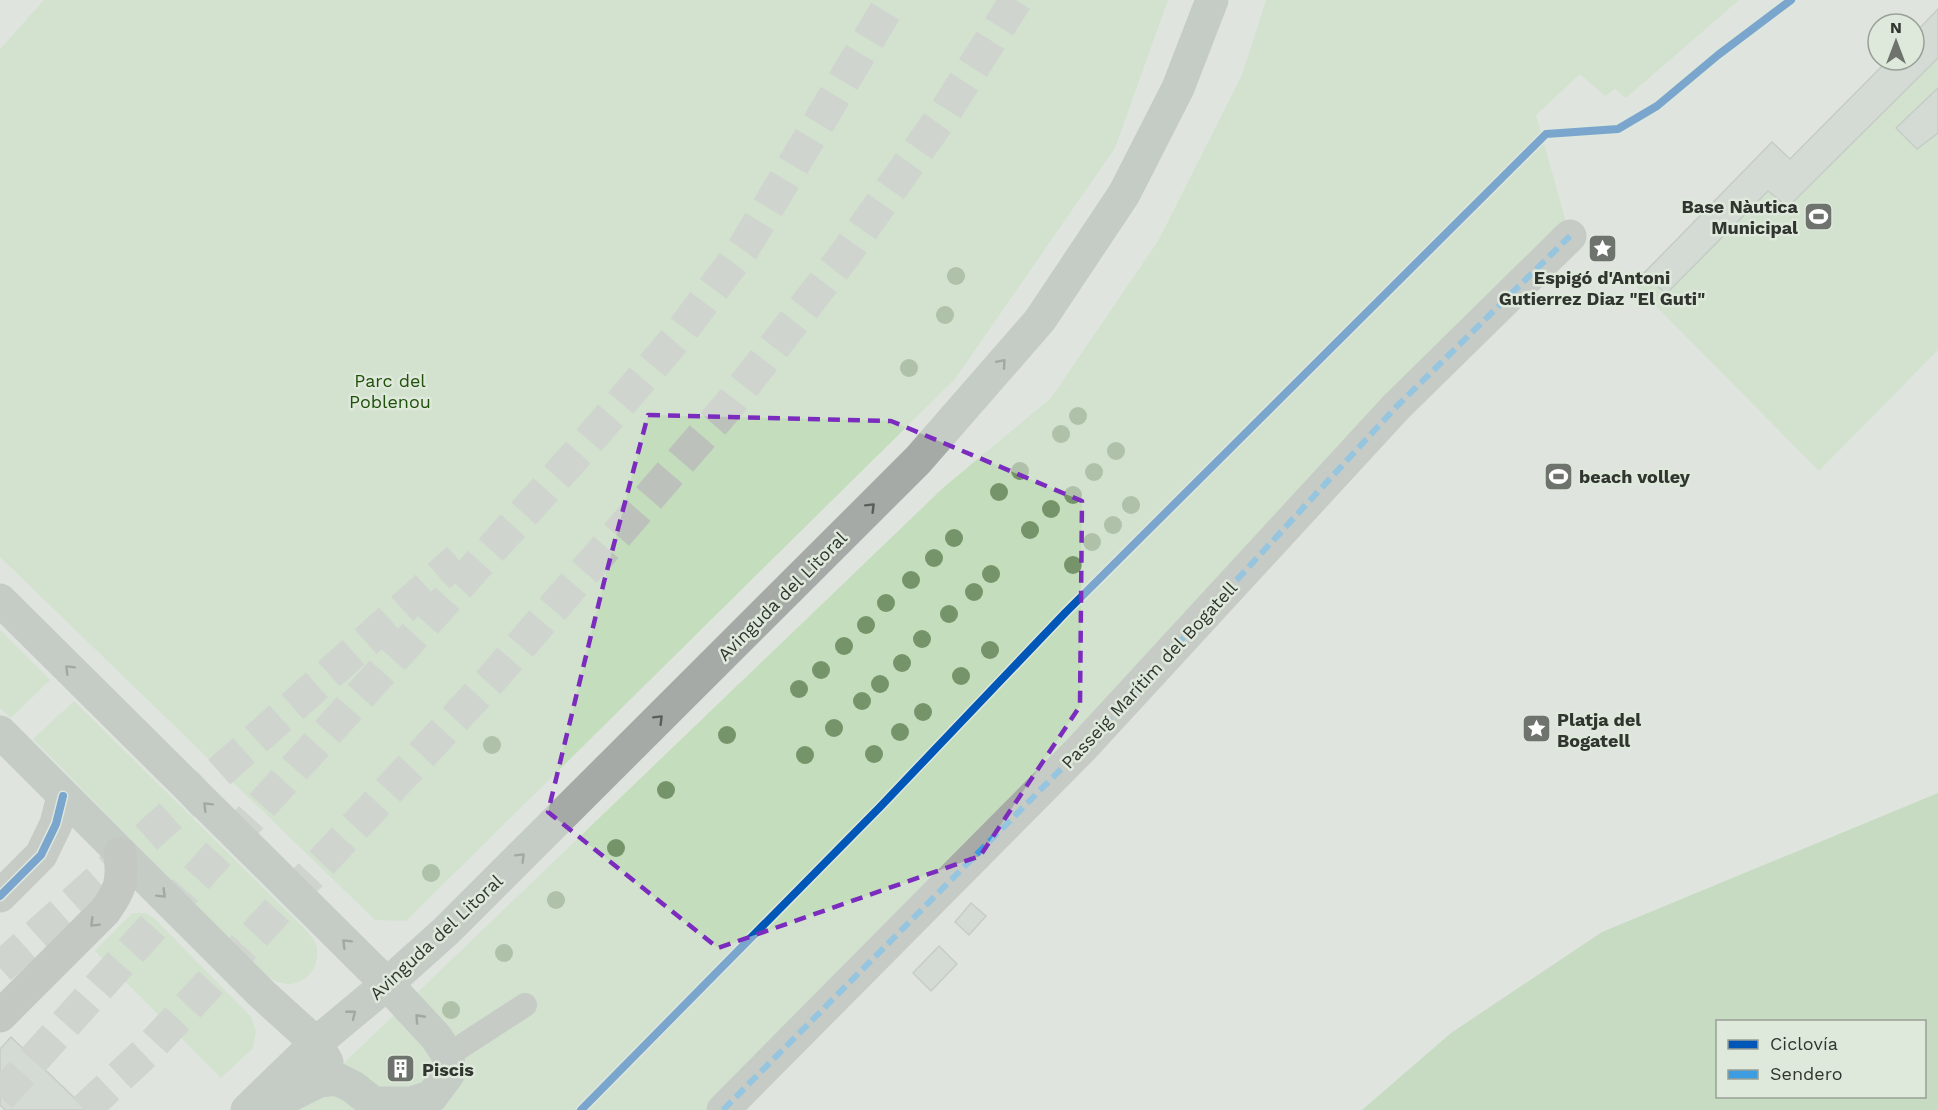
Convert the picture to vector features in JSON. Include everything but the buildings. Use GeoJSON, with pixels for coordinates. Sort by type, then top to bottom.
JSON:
{"type":"FeatureCollection","features":[{"type":"Feature","properties":{"kind":"highway"},"geometry":{"type":"LineString","coordinates":[[0,1016],[105,912],[118,894],[123,874],[120,853]]}},
{"type":"Feature","properties":{"kind":"main road","name":"Avinguda del Litoral"},"geometry":{"type":"LineString","coordinates":[[247,1110],[316,1043],[446,931],[918,460],[1040,320],[1124,194],[1178,88],[1212,0]]}},
{"type":"Feature","properties":{"kind":"main road"},"geometry":{"type":"LineString","coordinates":[[0,600],[387,984],[436,1036],[448,1055],[449,1072],[432,1096],[412,1103],[373,1103],[353,1087],[337,1079],[319,1081],[287,1097],[247,1110]]}},
{"type":"Feature","properties":{"kind":"main road"},"geometry":{"type":"LineString","coordinates":[[0,732],[262,994],[316,1043],[337,1079]]}},
{"type":"Feature","properties":{"kind":"street","name":"Passeig Marítim del Bogatell"},"geometry":{"type":"LineString","coordinates":[[723,1110],[1082,748],[1396,407],[1570,236]]}},
{"type":"Feature","properties":{"kind":"street"},"geometry":{"type":"LineString","coordinates":[[0,896],[41,855],[56,824],[63,796]]}},
{"type":"Feature","properties":{"kind":"lane"},"geometry":{"type":"LineString","coordinates":[[448,1055],[525,1005]]}},
{"type":"Feature","properties":{"kind":"highlighted area"},"geometry":{"type":"Polygon","coordinates":[[[648,415],[891,421],[1082,501],[1080,706],[980,856],[718,948],[548,812],[604,582],[648,415]]]}},
{"type":"Feature","properties":{"kind":"green space","name":"Parc del Poblenou"},"geometry":{"type":"Polygon","coordinates":[[[44,0],[1168,0],[1115,148],[955,379],[406,921],[375,920],[0,557],[0,49],[44,0]]]}},
{"type":"Feature","properties":{"kind":"green space"},"geometry":{"type":"Polygon","coordinates":[[[1266,0],[1739,0],[1626,98],[1615,89],[1605,96],[1580,74],[1536,115],[1570,236],[719,1110],[295,1110],[944,487],[1051,398],[1158,241],[1242,75],[1266,0]]]}},
{"type":"Feature","properties":{"kind":"green space","name":"Base Nàutica Municipal"},"geometry":{"type":"Polygon","coordinates":[[[1938,10],[1938,350],[1819,471],[1633,283],[1772,142],[1790,158],[1876,72],[1926,72],[1926,22],[1938,10]]]}},
{"type":"Feature","properties":{"kind":"green space"},"geometry":{"type":"Polygon","coordinates":[[[0,630],[50,680],[11,718],[0,708],[0,630]]]}},
{"type":"Feature","properties":{"kind":"green space"},"geometry":{"type":"Polygon","coordinates":[[[74,701],[305,929],[315,942],[317,952],[317,960],[310,974],[290,984],[265,976],[33,739],[74,701]]]}},
{"type":"Feature","properties":{"kind":"green space"},"geometry":{"type":"Polygon","coordinates":[[[132,913],[145,913],[154,918],[251,1017],[256,1031],[253,1048],[221,1078],[95,951],[132,913]]]}},
{"type":"Feature","properties":{"kind":"shaded area"},"geometry":{"type":"Polygon","coordinates":[[[1938,793],[1938,1110],[1362,1110],[1451,1033],[1602,932],[1938,793]]]}},
{"type":"Feature","properties":{"kind":"tunnel"},"geometry":{"type":"LineString","coordinates":[[0,1097],[585,445],[678,336],[743,249],[892,0]]}},
{"type":"Feature","properties":{"kind":"tunnel"},"geometry":{"type":"LineString","coordinates":[[84,1110],[146,1052],[490,681],[730,404],[844,256],[945,112],[1016,0]]}},
{"type":"Feature","properties":{"kind":"tunnel"},"geometry":{"type":"LineString","coordinates":[[0,968],[458,559]]}},
{"type":"Feature","properties":{"kind":"marked path"},"geometry":{"type":"LineString","coordinates":[[723,1110],[1082,748],[1396,407],[1570,236]]}},
{"type":"Feature","properties":{"kind":"cycle path"},"geometry":{"type":"LineString","coordinates":[[581,1110],[880,807],[1066,612],[1546,134],[1618,129],[1657,106],[1718,55],[1791,0]]}},
{"type":"Feature","properties":{"kind":"cycle path"},"geometry":{"type":"LineString","coordinates":[[0,896],[41,855],[56,824],[63,796]]}},
{"type":"Feature","properties":{"kind":"place","name":"Base Nàutica Municipal"},"geometry":{"type":"Point","coordinates":[1819,216]}},
{"type":"Feature","properties":{"kind":"place","name":"Espigó d'Antoni Gutierrez Diaz \"El Guti\""},"geometry":{"type":"Point","coordinates":[1602,248]}},
{"type":"Feature","properties":{"kind":"place","name":"beach volley"},"geometry":{"type":"Point","coordinates":[1558,476]}},
{"type":"Feature","properties":{"kind":"place","name":"Platja del Bogatell"},"geometry":{"type":"Point","coordinates":[1536,729]}},
{"type":"Feature","properties":{"kind":"place","name":"Piscis"},"geometry":{"type":"Point","coordinates":[401,1069]}}]}
